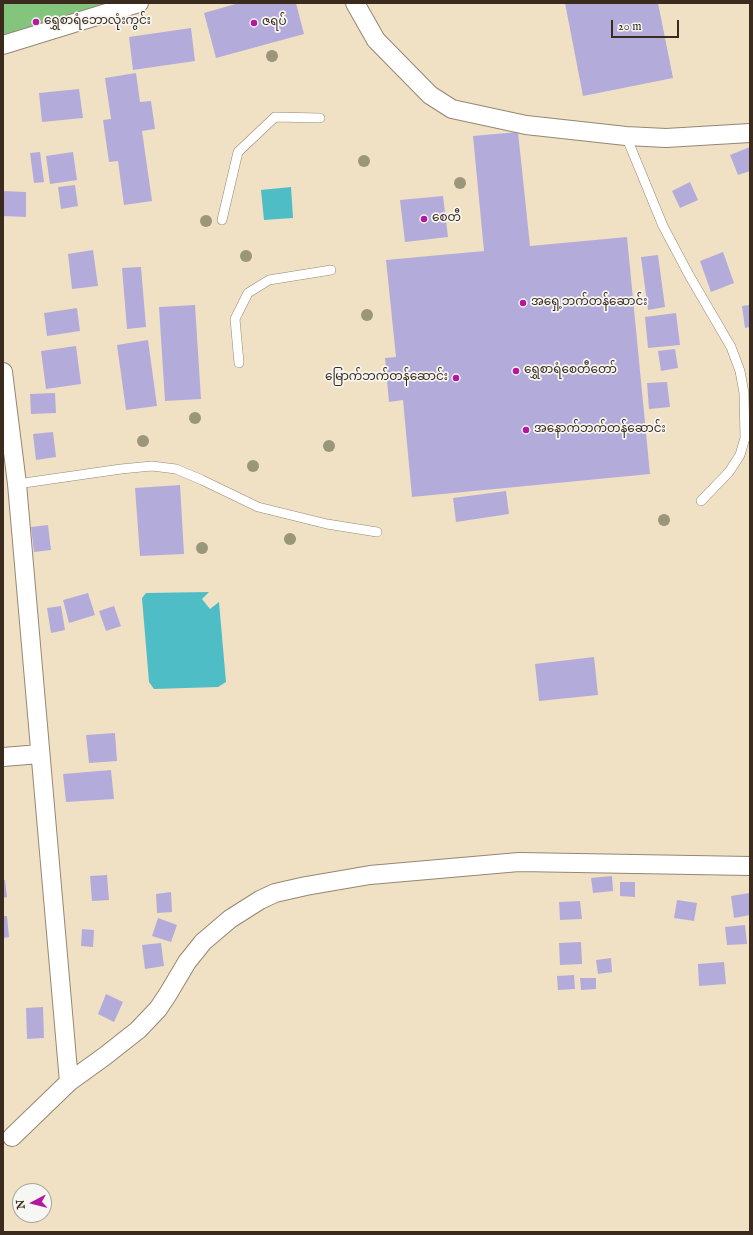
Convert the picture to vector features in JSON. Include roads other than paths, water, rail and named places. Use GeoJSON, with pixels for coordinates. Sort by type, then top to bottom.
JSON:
{"type":"FeatureCollection","features":[{"type":"Feature","properties":{"kind":"street"},"geometry":{"type":"LineString","coordinates":[[3,45],[139,3]]}},
{"type":"Feature","properties":{"kind":"street"},"geometry":{"type":"LineString","coordinates":[[355,3],[376,40],[430,95],[452,109],[526,125],[626,136],[666,138],[750,133]]}},
{"type":"Feature","properties":{"kind":"street"},"geometry":{"type":"LineString","coordinates":[[3,372],[10,484],[40,754],[69,1082]]}},
{"type":"Feature","properties":{"kind":"street"},"geometry":{"type":"LineString","coordinates":[[3,757],[40,754]]}},
{"type":"Feature","properties":{"kind":"street"},"geometry":{"type":"LineString","coordinates":[[12,1137],[69,1082],[138,1030],[158,1008],[187,962],[203,942],[230,919],[260,900],[275,893],[370,875],[519,862],[750,866]]}},
{"type":"Feature","properties":{"kind":"lane"},"geometry":{"type":"LineString","coordinates":[[222,220],[238,152],[275,117],[320,118]]}},
{"type":"Feature","properties":{"kind":"lane"},"geometry":{"type":"LineString","coordinates":[[626,136],[663,226],[689,275],[731,347],[740,371],[744,393],[745,438],[740,455],[729,472],[701,501]]}},
{"type":"Feature","properties":{"kind":"lane"},"geometry":{"type":"LineString","coordinates":[[239,363],[235,319],[248,293],[269,280],[330,270]]}},
{"type":"Feature","properties":{"kind":"lane"},"geometry":{"type":"LineString","coordinates":[[10,484],[152,466],[176,469],[258,507],[327,524],[377,532]]}},
{"type":"Feature","properties":{"kind":"water"},"geometry":{"type":"Polygon","coordinates":[[[291,187],[293,218],[264,220],[261,190],[291,187]]]}},
{"type":"Feature","properties":{"kind":"water"},"geometry":{"type":"Polygon","coordinates":[[[209,592],[202,599],[210,609],[219,602],[226,682],[218,687],[154,689],[149,682],[142,598],[146,593],[209,592]]]}},
{"type":"Feature","properties":{"kind":"place","name":"ရွှေစာရံဘောလုံးကွင်း"},"geometry":{"type":"Point","coordinates":[36,22]}},
{"type":"Feature","properties":{"kind":"place","name":"ဇရပ်"},"geometry":{"type":"Point","coordinates":[254,23]}},
{"type":"Feature","properties":{"kind":"place","name":"စေတီ"},"geometry":{"type":"Point","coordinates":[424,219]}},
{"type":"Feature","properties":{"kind":"place","name":"အရှေ့ဘက်တန်ဆောင်း"},"geometry":{"type":"Point","coordinates":[523,303]}},
{"type":"Feature","properties":{"kind":"place","name":"ရွှေစာရံစေတီတော်"},"geometry":{"type":"Point","coordinates":[516,371]}},
{"type":"Feature","properties":{"kind":"place","name":"မြောက်ဘက်တန်ဆောင်း"},"geometry":{"type":"Point","coordinates":[456,378]}},
{"type":"Feature","properties":{"kind":"place","name":"အနောက်ဘက်တန်ဆောင်း"},"geometry":{"type":"Point","coordinates":[526,430]}}]}
